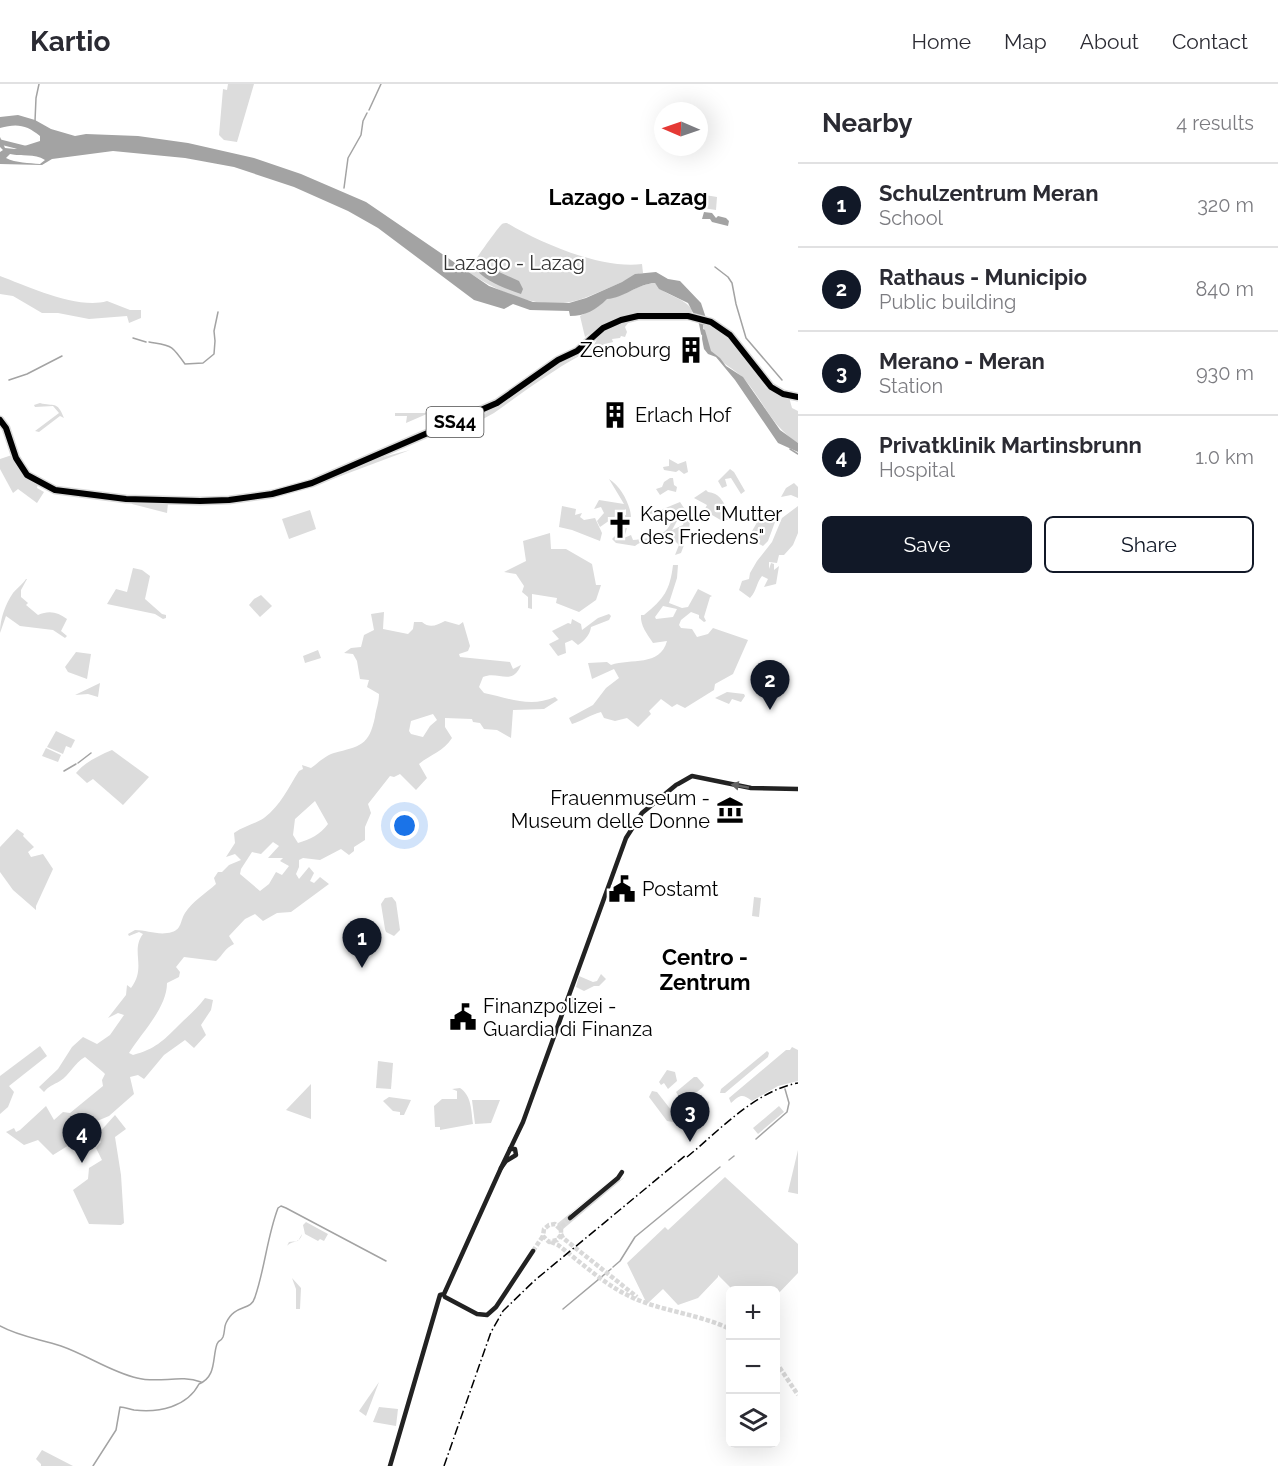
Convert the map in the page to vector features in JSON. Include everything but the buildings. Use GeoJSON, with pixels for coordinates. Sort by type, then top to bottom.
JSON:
{"type":"FeatureCollection","features":[{"type":"Feature","properties":{"kind":"main road","name":"SS44"},"geometry":{"type":"LineString","coordinates":[[0,420],[6,428],[16,458],[27,475],[61,492],[126,499],[229,500],[272,494],[312,483],[497,404],[558,360],[577,351],[596,332],[613,323],[638,316],[669,315],[703,319],[730,335],[771,387],[786,395],[798,397]]}},
{"type":"Feature","properties":{"kind":"main road"},"geometry":{"type":"LineString","coordinates":[[390,1466],[424,1348],[443,1296],[501,1168],[512,1150],[564,1007],[570,1000],[571,989],[630,829],[642,813],[664,794],[692,776],[750,788],[798,789]]}},
{"type":"Feature","properties":{"kind":"main road"},"geometry":{"type":"LineString","coordinates":[[570,1218],[623,1174]]}},
{"type":"Feature","properties":{"kind":"main road"},"geometry":{"type":"LineString","coordinates":[[443,1296],[480,1315],[487,1315],[492,1312],[533,1251]]}},
{"type":"Feature","properties":{"kind":"green space"},"geometry":{"type":"Polygon","coordinates":[[[228,84],[254,84],[237,142],[224,140],[219,135],[223,89],[227,90],[228,84]]]}},
{"type":"Feature","properties":{"kind":"green space"},"geometry":{"type":"Polygon","coordinates":[[[705,195],[717,197],[716,210],[703,208],[705,195]]]}},
{"type":"Feature","properties":{"kind":"green space","name":"Lazago - Lazag"},"geometry":{"type":"Polygon","coordinates":[[[507,223],[554,247],[590,259],[626,265],[642,264],[643,273],[572,302],[556,304],[525,300],[495,288],[468,272],[500,226],[507,223]]]}},
{"type":"Feature","properties":{"kind":"green space"},"geometry":{"type":"Polygon","coordinates":[[[0,276],[68,300],[95,303],[107,301],[130,310],[141,310],[141,318],[129,323],[127,316],[89,319],[58,313],[42,313],[13,296],[0,294],[0,276]]]}},
{"type":"Feature","properties":{"kind":"green space"},"geometry":{"type":"Polygon","coordinates":[[[655,283],[659,288],[685,302],[694,312],[635,314],[607,322],[585,337],[580,316],[606,299],[655,283]]]}},
{"type":"Feature","properties":{"kind":"green space"},"geometry":{"type":"Polygon","coordinates":[[[631,319],[625,327],[627,332],[625,337],[612,339],[613,342],[569,362],[494,413],[463,425],[504,402],[552,367],[577,356],[594,345],[600,333],[631,319]]]}},
{"type":"Feature","properties":{"kind":"green space"},"geometry":{"type":"Polygon","coordinates":[[[703,324],[708,324],[729,340],[766,388],[774,394],[789,397],[792,408],[798,411],[798,443],[781,430],[741,376],[713,354],[706,341],[703,324]]]}},
{"type":"Feature","properties":{"kind":"green space"},"geometry":{"type":"Polygon","coordinates":[[[40,403],[57,406],[64,418],[60,416],[39,432],[35,431],[59,413],[53,406],[35,407],[34,405],[40,403]]]}},
{"type":"Feature","properties":{"kind":"green space"},"geometry":{"type":"Polygon","coordinates":[[[436,410],[406,423],[407,416],[395,416],[395,413],[424,413],[436,410]]]}},
{"type":"Feature","properties":{"kind":"green space"},"geometry":{"type":"Polygon","coordinates":[[[410,450],[322,483],[309,487],[371,460],[410,450]]]}},
{"type":"Feature","properties":{"kind":"green space"},"geometry":{"type":"Polygon","coordinates":[[[12,455],[25,477],[38,484],[37,488],[44,492],[37,503],[18,489],[13,493],[0,469],[0,459],[12,455]]]}},
{"type":"Feature","properties":{"kind":"green space"},"geometry":{"type":"Polygon","coordinates":[[[669,459],[678,464],[686,461],[688,472],[684,474],[679,470],[676,472],[664,470],[663,467],[669,466],[669,459]]]}},
{"type":"Feature","properties":{"kind":"green space"},"geometry":{"type":"Polygon","coordinates":[[[730,469],[745,491],[741,494],[731,478],[725,479],[727,486],[722,488],[718,481],[730,469]]]}},
{"type":"Feature","properties":{"kind":"green space"},"geometry":{"type":"Polygon","coordinates":[[[673,478],[674,485],[677,487],[676,492],[668,490],[660,495],[656,489],[662,487],[664,482],[673,478]]]}},
{"type":"Feature","properties":{"kind":"green space"},"geometry":{"type":"Polygon","coordinates":[[[609,479],[621,492],[630,509],[631,520],[619,525],[622,529],[627,528],[624,538],[631,535],[633,540],[652,537],[667,529],[672,517],[669,511],[643,515],[644,511],[663,509],[680,502],[686,511],[682,512],[672,530],[683,525],[687,512],[694,513],[696,510],[701,516],[695,515],[690,519],[689,531],[685,530],[683,535],[685,536],[682,543],[684,545],[681,553],[675,555],[679,545],[674,540],[650,540],[635,546],[616,543],[612,539],[617,534],[615,529],[618,519],[622,520],[623,515],[626,515],[626,509],[600,527],[597,521],[604,513],[601,507],[594,509],[599,500],[624,504],[609,479]]]}},
{"type":"Feature","properties":{"kind":"green space"},"geometry":{"type":"Polygon","coordinates":[[[794,483],[798,487],[798,498],[791,495],[781,497],[786,488],[794,483]]]}},
{"type":"Feature","properties":{"kind":"green space"},"geometry":{"type":"Polygon","coordinates":[[[706,490],[720,497],[732,516],[730,520],[724,522],[712,515],[701,523],[701,516],[707,505],[694,498],[706,490]]]}},
{"type":"Feature","properties":{"kind":"green space"},"geometry":{"type":"Polygon","coordinates":[[[131,501],[168,503],[167,513],[132,504],[131,501]]]}},
{"type":"Feature","properties":{"kind":"green space"},"geometry":{"type":"Polygon","coordinates":[[[562,506],[576,509],[575,515],[582,513],[580,517],[584,520],[595,518],[602,533],[600,541],[559,527],[562,506]]]}},
{"type":"Feature","properties":{"kind":"green space"},"geometry":{"type":"Polygon","coordinates":[[[798,506],[798,533],[793,545],[784,555],[779,555],[777,563],[769,562],[769,569],[771,563],[774,564],[774,570],[779,566],[776,584],[764,587],[768,579],[762,576],[750,598],[739,590],[742,581],[749,579],[757,561],[772,542],[782,518],[798,506]]]}},
{"type":"Feature","properties":{"kind":"green space"},"geometry":{"type":"Polygon","coordinates":[[[310,510],[316,529],[289,539],[282,519],[310,510]]]}},
{"type":"Feature","properties":{"kind":"green space"},"geometry":{"type":"Polygon","coordinates":[[[760,517],[775,522],[768,541],[763,546],[746,537],[751,533],[760,517]]]}},
{"type":"Feature","properties":{"kind":"green space"},"geometry":{"type":"Polygon","coordinates":[[[550,533],[551,549],[566,549],[592,564],[596,585],[601,585],[596,600],[579,612],[556,603],[557,598],[532,594],[532,609],[528,608],[528,597],[522,592],[524,586],[516,574],[504,572],[526,561],[523,541],[550,533]]]}},
{"type":"Feature","properties":{"kind":"green space"},"geometry":{"type":"Polygon","coordinates":[[[673,565],[678,565],[677,578],[669,603],[682,608],[688,607],[698,589],[712,596],[704,617],[706,621],[704,622],[699,615],[691,612],[681,620],[679,625],[681,628],[692,629],[697,637],[708,634],[713,628],[748,640],[733,674],[715,684],[714,690],[685,708],[677,704],[672,707],[661,699],[638,727],[627,718],[615,721],[604,718],[601,712],[572,724],[569,718],[593,705],[606,688],[619,678],[614,669],[592,679],[588,663],[607,662],[611,665],[644,660],[658,655],[663,649],[667,641],[653,643],[643,626],[641,615],[644,615],[661,599],[668,588],[673,565]],[[663,606],[655,617],[656,619],[673,617],[677,609],[663,606]]]}},
{"type":"Feature","properties":{"kind":"green space"},"geometry":{"type":"Polygon","coordinates":[[[133,568],[142,570],[150,576],[145,599],[166,615],[166,618],[107,604],[116,589],[127,592],[133,568]]]}},
{"type":"Feature","properties":{"kind":"green space"},"geometry":{"type":"Polygon","coordinates":[[[26,579],[21,590],[21,597],[28,603],[26,605],[38,615],[53,612],[67,619],[61,631],[67,636],[65,638],[53,630],[20,626],[6,616],[0,633],[2,617],[8,602],[26,579]]]}},
{"type":"Feature","properties":{"kind":"green space"},"geometry":{"type":"Polygon","coordinates":[[[261,595],[272,606],[260,617],[249,605],[261,595]]]}},
{"type":"Feature","properties":{"kind":"green space"},"geometry":{"type":"Polygon","coordinates":[[[384,612],[383,629],[408,634],[413,629],[414,622],[422,622],[431,626],[445,621],[459,625],[463,622],[470,646],[468,651],[459,654],[460,657],[510,662],[513,669],[521,665],[517,672],[509,677],[489,675],[483,677],[479,687],[484,693],[528,702],[555,697],[558,700],[544,709],[513,710],[511,738],[497,730],[484,729],[480,723],[473,722],[472,719],[445,718],[445,727],[452,738],[441,750],[419,764],[427,778],[416,790],[400,774],[390,776],[368,804],[371,813],[365,827],[365,840],[354,847],[354,851],[349,855],[341,849],[320,860],[303,858],[299,860],[296,874],[299,879],[309,867],[314,873],[310,881],[314,883],[320,877],[329,884],[291,912],[277,913],[263,921],[255,914],[245,919],[229,936],[234,944],[216,961],[184,957],[176,967],[180,972],[179,977],[167,983],[163,1002],[129,1053],[133,1055],[141,1053],[158,1044],[205,998],[213,1000],[211,1010],[201,1025],[206,1035],[194,1048],[185,1040],[164,1055],[144,1079],[138,1075],[130,1077],[134,1094],[109,1116],[90,1124],[94,1132],[77,1145],[74,1142],[53,1155],[38,1140],[24,1145],[6,1132],[14,1128],[16,1132],[20,1130],[46,1106],[54,1120],[63,1112],[70,1113],[103,1086],[102,1080],[105,1074],[85,1057],[44,1092],[39,1087],[58,1069],[72,1047],[83,1037],[97,1044],[110,1035],[124,1015],[118,1013],[108,1018],[126,995],[127,985],[131,988],[138,973],[138,947],[143,934],[139,932],[129,936],[128,934],[135,930],[162,933],[178,929],[188,909],[216,884],[214,878],[218,872],[222,872],[229,865],[241,860],[235,854],[226,857],[235,843],[234,833],[261,820],[275,808],[299,771],[303,769],[302,765],[311,768],[328,755],[357,746],[370,734],[379,694],[367,687],[369,680],[360,679],[357,661],[353,654],[344,653],[351,648],[361,647],[364,635],[374,630],[371,614],[384,612]],[[433,714],[411,721],[409,731],[411,734],[423,737],[437,720],[433,714]],[[315,801],[295,819],[293,835],[298,843],[322,831],[328,824],[315,801]],[[273,842],[261,854],[252,852],[240,874],[260,891],[269,884],[276,872],[282,875],[289,866],[280,861],[283,858],[268,858],[279,846],[273,842]]]}},
{"type":"Feature","properties":{"kind":"green space"},"geometry":{"type":"Polygon","coordinates":[[[609,614],[611,616],[609,620],[591,627],[586,638],[578,645],[572,640],[565,643],[566,653],[558,656],[549,644],[559,639],[552,631],[568,623],[571,624],[572,619],[581,624],[582,630],[598,618],[609,614]]]}},
{"type":"Feature","properties":{"kind":"green space"},"geometry":{"type":"Polygon","coordinates":[[[318,650],[321,658],[305,663],[303,656],[318,650]]]}},
{"type":"Feature","properties":{"kind":"green space"},"geometry":{"type":"Polygon","coordinates":[[[76,652],[91,654],[87,679],[68,672],[65,667],[76,652]]]}},
{"type":"Feature","properties":{"kind":"green space"},"geometry":{"type":"Polygon","coordinates":[[[100,683],[98,697],[88,694],[75,695],[100,683]]]}},
{"type":"Feature","properties":{"kind":"green space"},"geometry":{"type":"Polygon","coordinates":[[[727,692],[745,696],[741,702],[732,699],[729,704],[715,698],[727,692]]]}},
{"type":"Feature","properties":{"kind":"green space"},"geometry":{"type":"Polygon","coordinates":[[[56,731],[75,740],[71,748],[66,746],[63,754],[47,747],[56,731]]]}},
{"type":"Feature","properties":{"kind":"green space"},"geometry":{"type":"Polygon","coordinates":[[[46,748],[61,755],[58,762],[42,756],[46,748]]]}},
{"type":"Feature","properties":{"kind":"green space"},"geometry":{"type":"Polygon","coordinates":[[[112,750],[149,777],[123,805],[93,779],[87,783],[76,773],[88,762],[112,750]]]}},
{"type":"Feature","properties":{"kind":"green space"},"geometry":{"type":"Polygon","coordinates":[[[17,829],[34,847],[28,852],[31,857],[43,854],[53,869],[36,910],[13,890],[0,872],[0,847],[17,829]]]}},
{"type":"Feature","properties":{"kind":"green space"},"geometry":{"type":"Polygon","coordinates":[[[392,897],[396,902],[400,930],[394,936],[386,932],[381,904],[385,898],[392,897]]]}},
{"type":"Feature","properties":{"kind":"green space"},"geometry":{"type":"Polygon","coordinates":[[[754,897],[761,898],[759,917],[752,916],[754,897]]]}},
{"type":"Feature","properties":{"kind":"green space"},"geometry":{"type":"Polygon","coordinates":[[[601,974],[606,979],[599,986],[584,991],[576,987],[579,976],[593,982],[597,981],[601,974]]]}},
{"type":"Feature","properties":{"kind":"green space"},"geometry":{"type":"Polygon","coordinates":[[[40,1046],[47,1056],[9,1086],[14,1092],[8,1107],[0,1114],[0,1076],[40,1046]]]}},
{"type":"Feature","properties":{"kind":"green space"},"geometry":{"type":"Polygon","coordinates":[[[792,1047],[798,1050],[798,1081],[778,1086],[752,1101],[741,1096],[731,1103],[729,1098],[792,1047]]]}},
{"type":"Feature","properties":{"kind":"green space"},"geometry":{"type":"Polygon","coordinates":[[[767,1051],[768,1057],[725,1093],[720,1093],[721,1089],[767,1051]]]}},
{"type":"Feature","properties":{"kind":"green space"},"geometry":{"type":"Polygon","coordinates":[[[378,1061],[393,1063],[391,1089],[376,1088],[378,1061]]]}},
{"type":"Feature","properties":{"kind":"green space"},"geometry":{"type":"Polygon","coordinates":[[[667,1070],[675,1072],[677,1081],[668,1089],[664,1083],[661,1085],[659,1082],[667,1070]]]}},
{"type":"Feature","properties":{"kind":"green space"},"geometry":{"type":"Polygon","coordinates":[[[697,1077],[704,1085],[685,1102],[682,1102],[676,1092],[697,1077]]]}},
{"type":"Feature","properties":{"kind":"green space"},"geometry":{"type":"Polygon","coordinates":[[[311,1084],[311,1119],[286,1110],[311,1084]]]}},
{"type":"Feature","properties":{"kind":"green space"},"geometry":{"type":"Polygon","coordinates":[[[460,1088],[469,1099],[473,1124],[440,1130],[440,1127],[435,1127],[434,1106],[442,1099],[457,1099],[457,1091],[452,1089],[460,1088]]]}},
{"type":"Feature","properties":{"kind":"green space"},"geometry":{"type":"Polygon","coordinates":[[[652,1091],[657,1092],[675,1115],[673,1122],[667,1121],[649,1097],[652,1091]]]}},
{"type":"Feature","properties":{"kind":"green space"},"geometry":{"type":"Polygon","coordinates":[[[389,1097],[411,1100],[404,1115],[393,1111],[383,1101],[389,1097]]]}},
{"type":"Feature","properties":{"kind":"green space"},"geometry":{"type":"Polygon","coordinates":[[[472,1100],[500,1100],[491,1123],[475,1124],[472,1100]]]}},
{"type":"Feature","properties":{"kind":"green space"},"geometry":{"type":"Polygon","coordinates":[[[707,1101],[709,1106],[698,1115],[696,1111],[693,1114],[697,1116],[684,1123],[684,1120],[707,1101]]]}},
{"type":"Feature","properties":{"kind":"green space"},"geometry":{"type":"Polygon","coordinates":[[[779,1106],[784,1112],[758,1134],[753,1128],[779,1106]]]}},
{"type":"Feature","properties":{"kind":"green space"},"geometry":{"type":"Polygon","coordinates":[[[115,1115],[126,1129],[115,1137],[121,1175],[124,1223],[121,1225],[89,1224],[73,1190],[88,1179],[89,1168],[102,1160],[96,1148],[101,1142],[97,1135],[115,1115]]]}},
{"type":"Feature","properties":{"kind":"green space"},"geometry":{"type":"Polygon","coordinates":[[[798,1150],[798,1194],[788,1192],[798,1150]]]}},
{"type":"Feature","properties":{"kind":"green space"},"geometry":{"type":"Polygon","coordinates":[[[619,1173],[570,1214],[571,1219],[625,1177],[562,1230],[557,1224],[619,1173]]]}},
{"type":"Feature","properties":{"kind":"green space"},"geometry":{"type":"Polygon","coordinates":[[[725,1177],[798,1244],[798,1273],[780,1292],[780,1286],[729,1286],[718,1275],[698,1298],[678,1305],[663,1289],[647,1304],[627,1263],[665,1227],[668,1230],[725,1177]]]}},
{"type":"Feature","properties":{"kind":"green space"},"geometry":{"type":"Polygon","coordinates":[[[306,1222],[328,1234],[324,1241],[320,1239],[318,1241],[305,1234],[303,1225],[306,1222]]]}},
{"type":"Feature","properties":{"kind":"green space"},"geometry":{"type":"Polygon","coordinates":[[[292,1278],[301,1288],[300,1309],[296,1309],[296,1289],[292,1278]]]}},
{"type":"Feature","properties":{"kind":"green space"},"geometry":{"type":"Polygon","coordinates":[[[379,1382],[366,1416],[359,1411],[379,1382]]]}},
{"type":"Feature","properties":{"kind":"green space"},"geometry":{"type":"Polygon","coordinates":[[[379,1407],[398,1409],[396,1426],[373,1422],[379,1407]]]}},
{"type":"Feature","properties":{"kind":"green space"},"geometry":{"type":"Polygon","coordinates":[[[42,1450],[73,1466],[41,1466],[36,1459],[42,1450]]]}},
{"type":"Feature","properties":{"kind":"shaded area"},"geometry":{"type":"Polygon","coordinates":[[[18,115],[75,136],[86,134],[138,136],[188,143],[254,158],[301,174],[366,202],[489,286],[533,302],[569,303],[586,298],[635,274],[656,272],[668,279],[680,281],[701,303],[708,324],[703,325],[703,329],[711,351],[726,366],[743,377],[780,430],[798,443],[798,452],[778,443],[735,380],[716,357],[708,354],[704,349],[699,324],[688,303],[659,289],[655,283],[607,299],[581,315],[570,316],[569,311],[530,310],[513,304],[504,309],[474,300],[378,228],[348,211],[294,187],[234,167],[185,158],[113,151],[52,159],[42,165],[0,164],[0,152],[3,150],[0,147],[0,137],[5,148],[15,149],[40,141],[40,136],[22,126],[0,128],[0,117],[18,115]],[[10,154],[6,158],[18,162],[40,164],[45,160],[37,157],[10,154]]]}},
{"type":"Feature","properties":{"kind":"shaded area"},"geometry":{"type":"Polygon","coordinates":[[[704,212],[712,213],[716,218],[718,216],[726,218],[729,221],[728,226],[712,222],[710,219],[702,219],[704,212]]]}},
{"type":"Feature","properties":{"kind":"shaded area"},"geometry":{"type":"Polygon","coordinates":[[[473,266],[488,267],[519,281],[523,289],[521,294],[489,280],[473,266]]]}},
{"type":"Feature","properties":{"kind":"waterway"},"geometry":{"type":"LineString","coordinates":[[35,121],[39,84]]}},
{"type":"Feature","properties":{"kind":"waterway"},"geometry":{"type":"LineString","coordinates":[[369,110],[381,84]]}},
{"type":"Feature","properties":{"kind":"waterway"},"geometry":{"type":"LineString","coordinates":[[344,188],[348,158],[361,135],[367,113]]}},
{"type":"Feature","properties":{"kind":"waterway"},"geometry":{"type":"LineString","coordinates":[[0,142],[28,149]]}},
{"type":"Feature","properties":{"kind":"waterway"},"geometry":{"type":"LineString","coordinates":[[715,267],[732,283],[746,338],[782,380]]}},
{"type":"Feature","properties":{"kind":"waterway"},"geometry":{"type":"LineString","coordinates":[[149,342],[170,347],[185,364],[203,363],[214,354],[214,331],[218,312]]}},
{"type":"Feature","properties":{"kind":"waterway"},"geometry":{"type":"LineString","coordinates":[[133,338],[146,342]]}},
{"type":"Feature","properties":{"kind":"waterway"},"geometry":{"type":"LineString","coordinates":[[9,380],[27,374],[62,356]]}},
{"type":"Feature","properties":{"kind":"waterway"},"geometry":{"type":"LineString","coordinates":[[790,449],[798,454]]}},
{"type":"Feature","properties":{"kind":"waterway"},"geometry":{"type":"LineString","coordinates":[[78,763],[91,753]]}},
{"type":"Feature","properties":{"kind":"waterway"},"geometry":{"type":"LineString","coordinates":[[64,771],[76,764]]}},
{"type":"Feature","properties":{"kind":"waterway"},"geometry":{"type":"LineString","coordinates":[[756,1139],[787,1112],[789,1103],[785,1089]]}},
{"type":"Feature","properties":{"kind":"waterway"},"geometry":{"type":"LineString","coordinates":[[729,1160],[734,1156]]}},
{"type":"Feature","properties":{"kind":"waterway"},"geometry":{"type":"LineString","coordinates":[[613,1267],[620,1261],[635,1237],[720,1167]]}},
{"type":"Feature","properties":{"kind":"waterway"},"geometry":{"type":"LineString","coordinates":[[93,1466],[116,1430],[120,1407],[143,1411],[171,1407],[187,1398],[209,1376],[217,1344],[223,1337],[226,1323],[234,1313],[253,1302],[278,1208],[281,1206],[286,1208],[386,1261]]}},
{"type":"Feature","properties":{"kind":"waterway"},"geometry":{"type":"LineString","coordinates":[[563,1309],[611,1269]]}},
{"type":"Feature","properties":{"kind":"waterway"},"geometry":{"type":"LineString","coordinates":[[0,1326],[61,1346],[118,1372],[137,1378],[145,1380],[185,1379],[201,1382]]}},
{"type":"Feature","properties":{"kind":"tunnel"},"geometry":{"type":"LineString","coordinates":[[560,1229],[555,1224],[549,1225],[544,1229],[543,1236],[549,1242],[557,1240],[561,1235],[561,1227],[570,1218]]}},
{"type":"Feature","properties":{"kind":"tunnel"},"geometry":{"type":"LineString","coordinates":[[561,1234],[563,1238],[637,1297]]}},
{"type":"Feature","properties":{"kind":"tunnel"},"geometry":{"type":"LineString","coordinates":[[533,1251],[543,1236]]}},
{"type":"Feature","properties":{"kind":"tunnel"},"geometry":{"type":"LineString","coordinates":[[551,1242],[627,1295],[726,1327]]}},
{"type":"Feature","properties":{"kind":"tunnel"},"geometry":{"type":"LineString","coordinates":[[780,1368],[798,1395]]}},
{"type":"Feature","properties":{"kind":"railway"},"geometry":{"type":"LineString","coordinates":[[687,1157],[753,1103],[782,1087],[798,1083]]}},
{"type":"Feature","properties":{"kind":"railway"},"geometry":{"type":"LineString","coordinates":[[444,1466],[491,1332],[503,1311],[534,1281],[686,1155]]}},
{"type":"Feature","properties":{"kind":"place","name":"Zenoburg"},"geometry":{"type":"Point","coordinates":[691,350]}},
{"type":"Feature","properties":{"kind":"place","name":"Erlach Hof"},"geometry":{"type":"Point","coordinates":[615,415]}},
{"type":"Feature","properties":{"kind":"place","name":"Kapelle \"Mutter des Friedens\""},"geometry":{"type":"Point","coordinates":[620,525]}},
{"type":"Feature","properties":{"kind":"place","name":"Rathaus - Municipio"},"geometry":{"type":"Point","coordinates":[770,710]}},
{"type":"Feature","properties":{"kind":"place","name":"Frauenmuseum - Museum delle Donne"},"geometry":{"type":"Point","coordinates":[730,810]}},
{"type":"Feature","properties":{"kind":"place","name":"Postamt"},"geometry":{"type":"Point","coordinates":[622,889]}},
{"type":"Feature","properties":{"kind":"place","name":"Schulzentrum Meran"},"geometry":{"type":"Point","coordinates":[362,968]}},
{"type":"Feature","properties":{"kind":"place","name":"Finanzpolizei - Guardia di Finanza"},"geometry":{"type":"Point","coordinates":[463,1017]}},
{"type":"Feature","properties":{"kind":"place","name":"Merano - Meran"},"geometry":{"type":"Point","coordinates":[690,1142]}},
{"type":"Feature","properties":{"kind":"place","name":"Privatklinik Martinsbrunn"},"geometry":{"type":"Point","coordinates":[82,1163]}},
{"type":"Feature","properties":{"kind":"district","name":"Lazago - Lazag"},"geometry":{"type":"Point","coordinates":[628,197]}},
{"type":"Feature","properties":{"kind":"district","name":"Centro - Zentrum"},"geometry":{"type":"Point","coordinates":[705,970]}}]}
